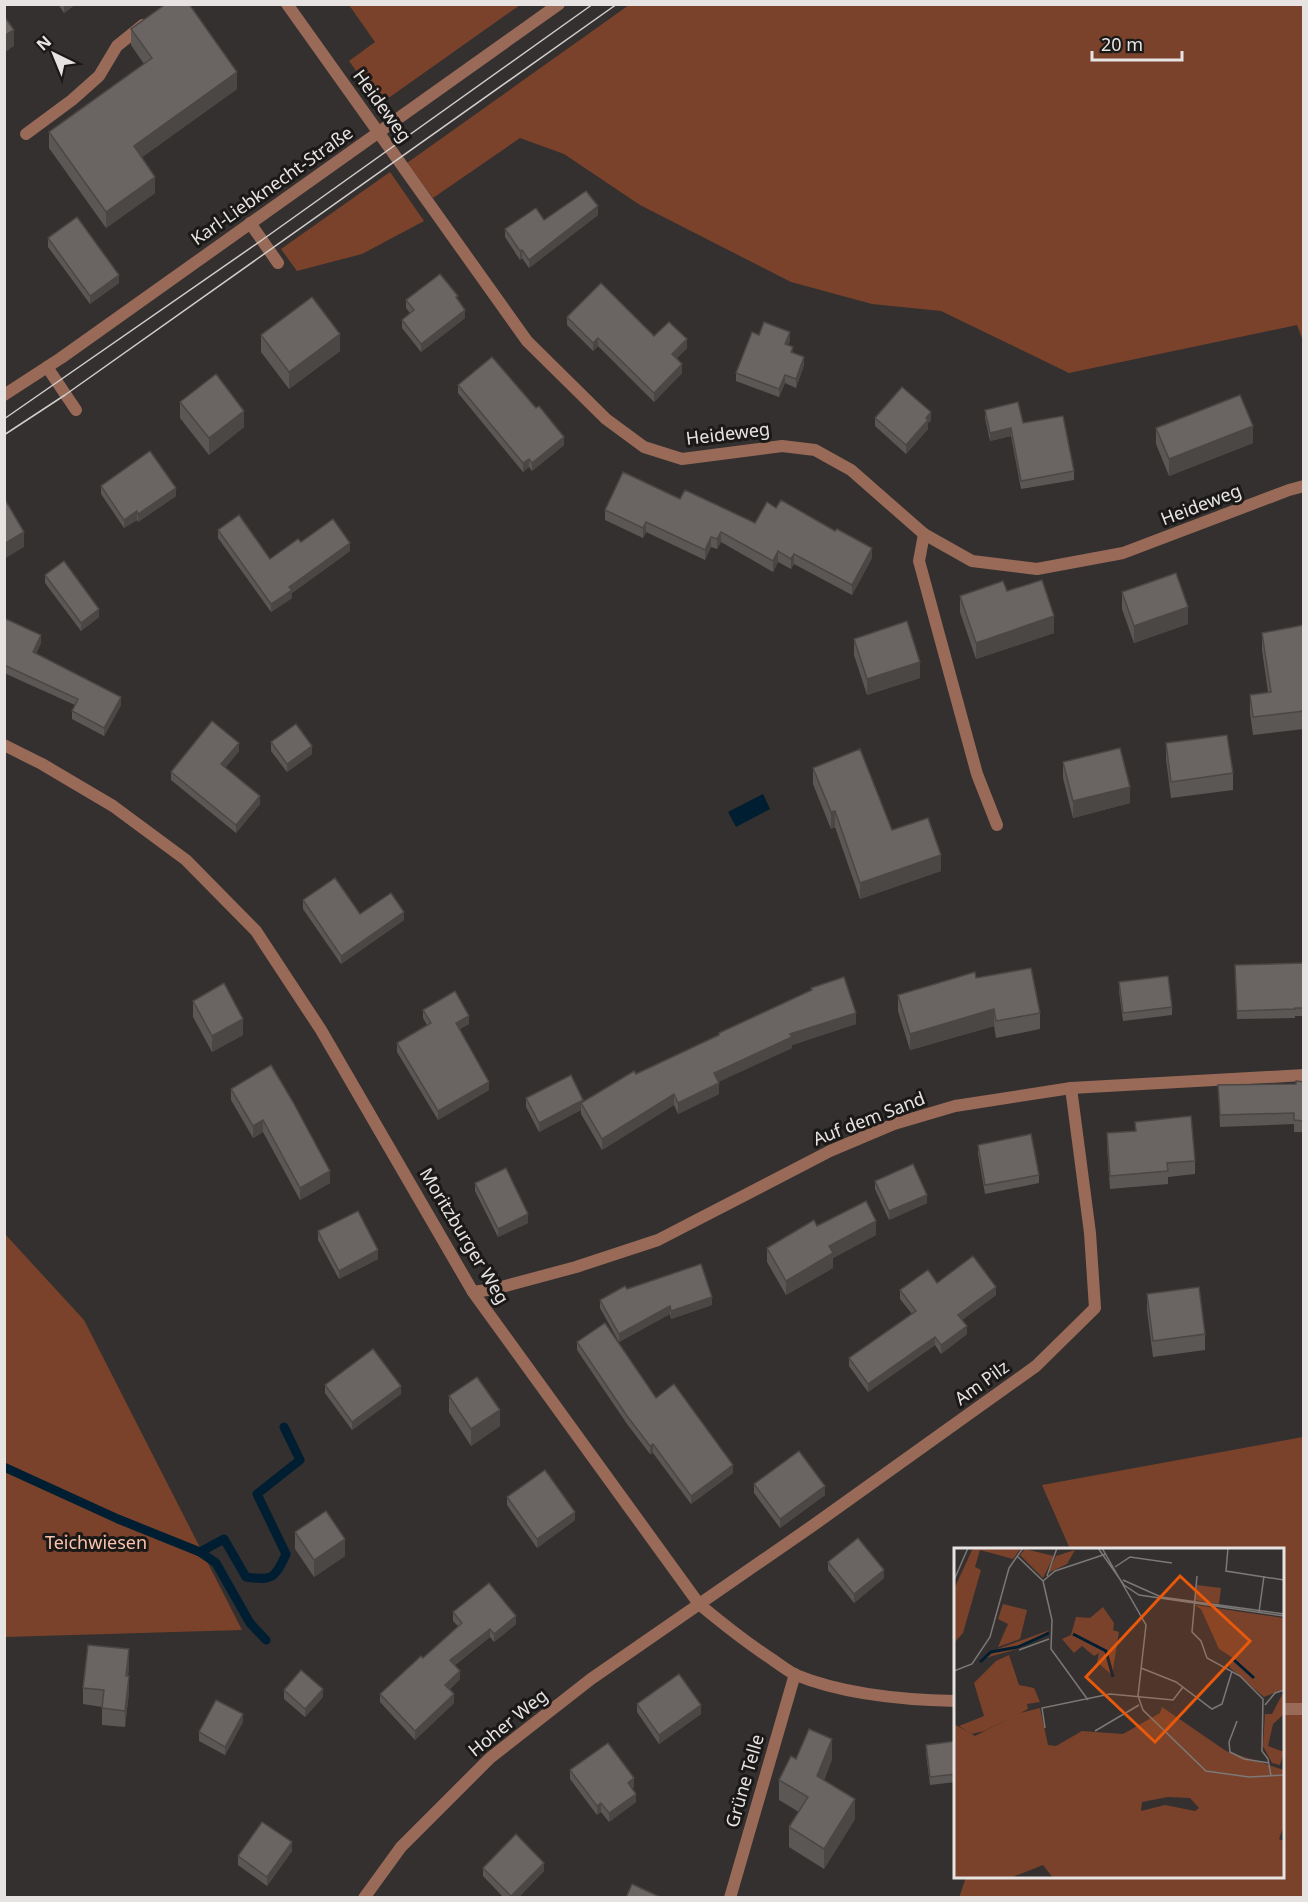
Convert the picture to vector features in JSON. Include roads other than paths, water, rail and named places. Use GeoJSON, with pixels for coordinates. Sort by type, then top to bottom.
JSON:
{"type":"FeatureCollection","features":[{"type":"Feature","properties":{"kind":"street","name":"Heideweg"},"geometry":{"type":"LineString","coordinates":[[287,4],[527,341],[606,419],[644,447],[682,459],[782,446],[815,450],[850,470],[924,534],[972,561],[1037,569],[1123,554],[1304,486]]}},
{"type":"Feature","properties":{"kind":"street","name":"Karl-Liebknecht-Straße"},"geometry":{"type":"LineString","coordinates":[[4,395],[47,368],[559,4]]}},
{"type":"Feature","properties":{"kind":"street"},"geometry":{"type":"LineString","coordinates":[[26,134],[72,100],[99,76],[117,46],[149,20]]}},
{"type":"Feature","properties":{"kind":"street"},"geometry":{"type":"LineString","coordinates":[[250,224],[278,263]]}},
{"type":"Feature","properties":{"kind":"street"},"geometry":{"type":"LineString","coordinates":[[47,368],[76,410]]}},
{"type":"Feature","properties":{"kind":"street"},"geometry":{"type":"LineString","coordinates":[[924,534],[919,561],[977,774],[997,825]]}},
{"type":"Feature","properties":{"kind":"street","name":"Moritzburger Weg"},"geometry":{"type":"LineString","coordinates":[[4,745],[42,764],[122,812],[186,860],[256,931],[321,1030],[473,1292],[699,1604],[746,1643],[795,1674],[837,1687],[882,1696],[921,1701],[954,1701]]}},
{"type":"Feature","properties":{"kind":"street","name":"Auf dem Sand"},"geometry":{"type":"LineString","coordinates":[[473,1292],[576,1267],[658,1240],[830,1151],[894,1124],[955,1106],[1071,1088],[1304,1075]]}},
{"type":"Feature","properties":{"kind":"street","name":"Am Pilz"},"geometry":{"type":"LineString","coordinates":[[699,1604],[1036,1366],[1095,1308],[1090,1233],[1071,1088]]}},
{"type":"Feature","properties":{"kind":"street","name":"Hoher Weg"},"geometry":{"type":"LineString","coordinates":[[364,1898],[401,1847],[490,1758],[591,1679],[699,1604]]}},
{"type":"Feature","properties":{"kind":"street","name":"Grüne Telle"},"geometry":{"type":"LineString","coordinates":[[730,1898],[795,1674]]}},
{"type":"Feature","properties":{"kind":"street"},"geometry":{"type":"LineString","coordinates":[[1284,1709],[1304,1709]]}},
{"type":"Feature","properties":{"kind":"water"},"geometry":{"type":"Polygon","coordinates":[[[763,794],[770,809],[736,827],[728,812],[763,794]]]}},
{"type":"Feature","properties":{"kind":"waterway"},"geometry":{"type":"LineString","coordinates":[[200,1552],[224,1539],[246,1577],[268,1578],[276,1573],[286,1554],[257,1494],[300,1460],[284,1427]]}},
{"type":"Feature","properties":{"kind":"waterway"},"geometry":{"type":"LineString","coordinates":[[4,1467],[118,1519],[200,1552],[216,1563],[250,1623],[266,1640]]}},
{"type":"Feature","properties":{"kind":"tram line"},"geometry":{"type":"LineString","coordinates":[[4,419],[262,240],[593,4]]}},
{"type":"Feature","properties":{"kind":"tram line"},"geometry":{"type":"LineString","coordinates":[[4,435],[65,395],[617,4]]}},
{"type":"Feature","properties":{"kind":"park label","name":"Teichwiesen"},"geometry":{"type":"Point","coordinates":[96,1543]}}]}
